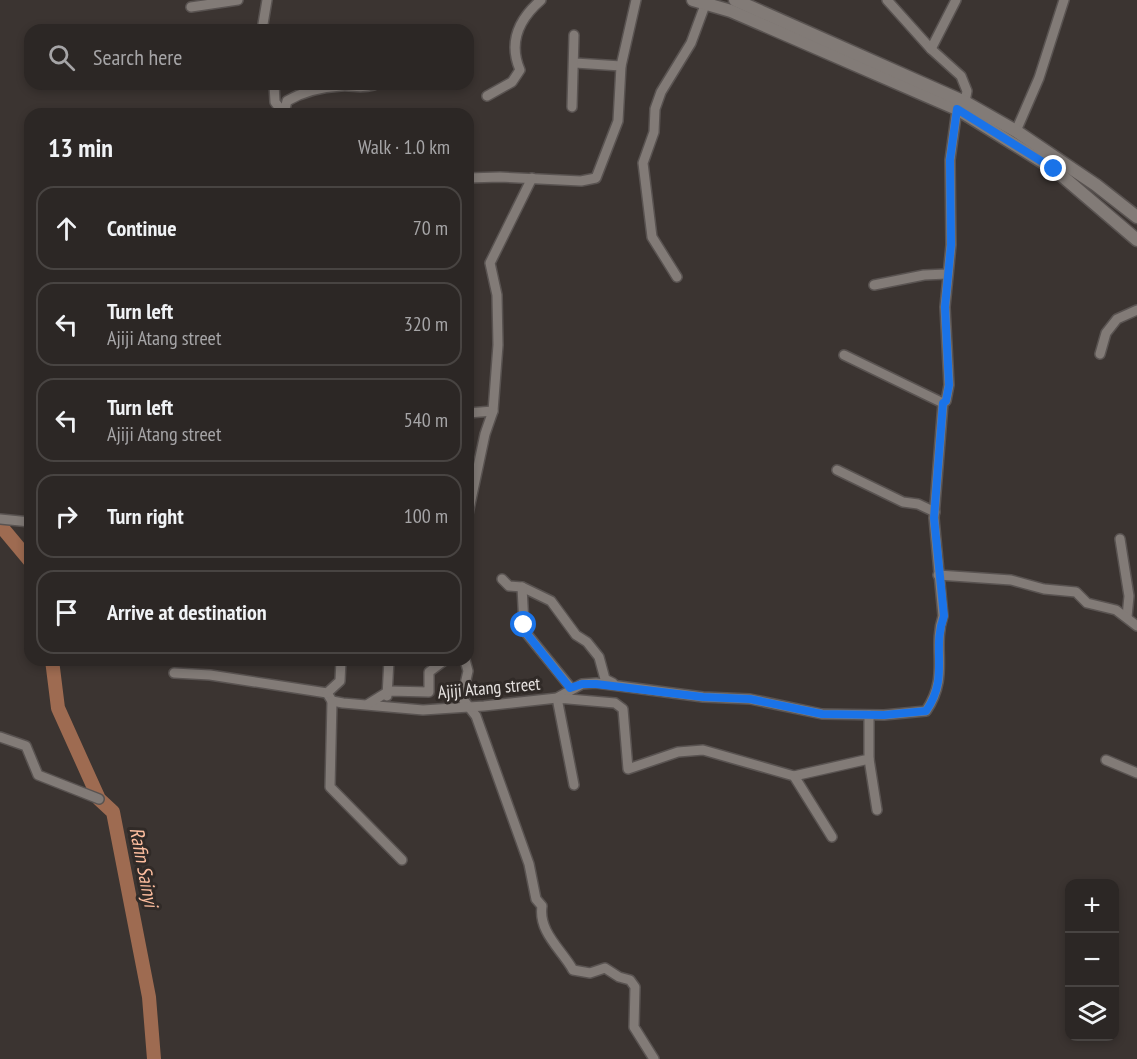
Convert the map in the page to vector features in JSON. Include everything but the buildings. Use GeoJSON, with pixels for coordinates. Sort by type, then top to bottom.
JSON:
{"type":"FeatureCollection","features":[{"type":"Feature","properties":{"kind":"main road"},"geometry":{"type":"LineString","coordinates":[[693,0],[731,11],[961,105],[1054,169],[1137,240]]}},
{"type":"Feature","properties":{"kind":"main road"},"geometry":{"type":"LineString","coordinates":[[735,0],[749,3],[1016,131],[1096,184],[1137,217]]}},
{"type":"Feature","properties":{"kind":"street"},"geometry":{"type":"LineString","coordinates":[[191,8],[238,0]]}},
{"type":"Feature","properties":{"kind":"street"},"geometry":{"type":"LineString","coordinates":[[263,24],[267,0]]}},
{"type":"Feature","properties":{"kind":"street"},"geometry":{"type":"LineString","coordinates":[[487,96],[517,77],[520,70],[513,50],[521,21],[542,0]]}},
{"type":"Feature","properties":{"kind":"street"},"geometry":{"type":"LineString","coordinates":[[474,178],[581,181],[596,178],[618,120],[621,66],[636,0]]}},
{"type":"Feature","properties":{"kind":"street"},"geometry":{"type":"LineString","coordinates":[[522,587],[524,625],[527,634],[570,688],[582,684],[750,699],[822,714],[869,715],[926,711],[933,701],[941,676],[939,628],[944,616],[938,575],[935,512],[943,403],[946,401],[949,385],[946,352],[947,274],[951,245],[950,160],[961,105],[967,92],[961,76],[931,49],[887,0]]}},
{"type":"Feature","properties":{"kind":"street"},"geometry":{"type":"LineString","coordinates":[[931,49],[956,0]]}},
{"type":"Feature","properties":{"kind":"street"},"geometry":{"type":"LineString","coordinates":[[1016,131],[1039,78],[1064,0]]}},
{"type":"Feature","properties":{"kind":"street"},"geometry":{"type":"LineString","coordinates":[[677,277],[652,237],[643,163],[654,132],[655,109],[661,92],[691,43],[705,5]]}},
{"type":"Feature","properties":{"kind":"street"},"geometry":{"type":"LineString","coordinates":[[572,107],[574,35]]}},
{"type":"Feature","properties":{"kind":"street"},"geometry":{"type":"LineString","coordinates":[[575,63],[621,66]]}},
{"type":"Feature","properties":{"kind":"street"},"geometry":{"type":"LineString","coordinates":[[275,90],[276,102],[280,108]]}},
{"type":"Feature","properties":{"kind":"street"},"geometry":{"type":"LineString","coordinates":[[285,108],[287,101],[298,94],[318,90]]}},
{"type":"Feature","properties":{"kind":"street"},"geometry":{"type":"LineString","coordinates":[[474,476],[493,411],[498,345],[497,296],[490,263],[532,178]]}},
{"type":"Feature","properties":{"kind":"street"},"geometry":{"type":"LineString","coordinates":[[874,285],[924,275],[947,274]]}},
{"type":"Feature","properties":{"kind":"street"},"geometry":{"type":"LineString","coordinates":[[1100,354],[1106,333],[1117,319],[1137,310]]}},
{"type":"Feature","properties":{"kind":"street"},"geometry":{"type":"LineString","coordinates":[[844,355],[943,403]]}},
{"type":"Feature","properties":{"kind":"street"},"geometry":{"type":"LineString","coordinates":[[474,413],[493,411]]}},
{"type":"Feature","properties":{"kind":"street"},"geometry":{"type":"LineString","coordinates":[[837,470],[903,502],[918,504],[935,512]]}},
{"type":"Feature","properties":{"kind":"street"},"geometry":{"type":"LineString","coordinates":[[0,519],[24,521]]}},
{"type":"Feature","properties":{"kind":"street"},"geometry":{"type":"LineString","coordinates":[[1120,539],[1129,596],[1127,616]]}},
{"type":"Feature","properties":{"kind":"street"},"geometry":{"type":"LineString","coordinates":[[938,575],[1011,580],[1044,589],[1076,592],[1087,603],[1116,610],[1127,616],[1137,626]]}},
{"type":"Feature","properties":{"kind":"street"},"geometry":{"type":"LineString","coordinates":[[502,579],[509,586],[522,587],[551,601],[576,635],[587,642],[599,657],[605,679],[623,687]]}},
{"type":"Feature","properties":{"kind":"street"},"geometry":{"type":"LineString","coordinates":[[341,666],[340,681],[330,697],[330,787],[402,860]]}},
{"type":"Feature","properties":{"kind":"street"},"geometry":{"type":"LineString","coordinates":[[385,706],[389,691],[389,666]]}},
{"type":"Feature","properties":{"kind":"street"},"geometry":{"type":"LineString","coordinates":[[368,704],[389,691],[429,692],[429,672],[437,666]]}},
{"type":"Feature","properties":{"kind":"street"},"geometry":{"type":"LineString","coordinates":[[467,666],[468,671],[462,698],[476,716],[529,864],[536,899],[542,906],[540,915],[554,946],[566,956],[573,970],[590,973],[605,968],[619,977],[630,980],[635,987],[634,1027],[654,1059]]}},
{"type":"Feature","properties":{"kind":"street","name":"Ajiji Atang street"},"geometry":{"type":"LineString","coordinates":[[174,673],[210,675],[368,704],[423,710],[557,698],[570,688]]}},
{"type":"Feature","properties":{"kind":"street"},"geometry":{"type":"LineString","coordinates":[[574,785],[557,698],[615,703],[623,709],[628,770],[678,752],[703,750],[794,776],[869,759]]}},
{"type":"Feature","properties":{"kind":"street"},"geometry":{"type":"LineString","coordinates":[[869,715],[869,759],[877,810]]}},
{"type":"Feature","properties":{"kind":"street"},"geometry":{"type":"LineString","coordinates":[[0,737],[26,746],[38,775],[99,799]]}},
{"type":"Feature","properties":{"kind":"street"},"geometry":{"type":"LineString","coordinates":[[1107,760],[1137,773]]}},
{"type":"Feature","properties":{"kind":"street"},"geometry":{"type":"LineString","coordinates":[[794,776],[832,837]]}},
{"type":"Feature","properties":{"kind":"waterway","name":"Rafin Sainyi"},"geometry":{"type":"LineString","coordinates":[[0,525],[24,554]]}},
{"type":"Feature","properties":{"kind":"waterway","name":"Rafin Sainyi"},"geometry":{"type":"LineString","coordinates":[[53,666],[58,708],[99,799],[113,812],[149,997],[154,1059]]}},
{"type":"Feature","properties":{"kind":"route"},"geometry":{"type":"LineString","coordinates":[[524,625],[527,634],[570,688],[582,684],[596,684],[703,697],[750,699],[822,714],[884,715],[926,711],[933,701],[941,676],[939,628],[944,616],[938,575],[934,518],[943,403],[946,401],[949,385],[946,364],[945,307],[951,245],[950,160],[957,109],[1054,169]]}}]}
